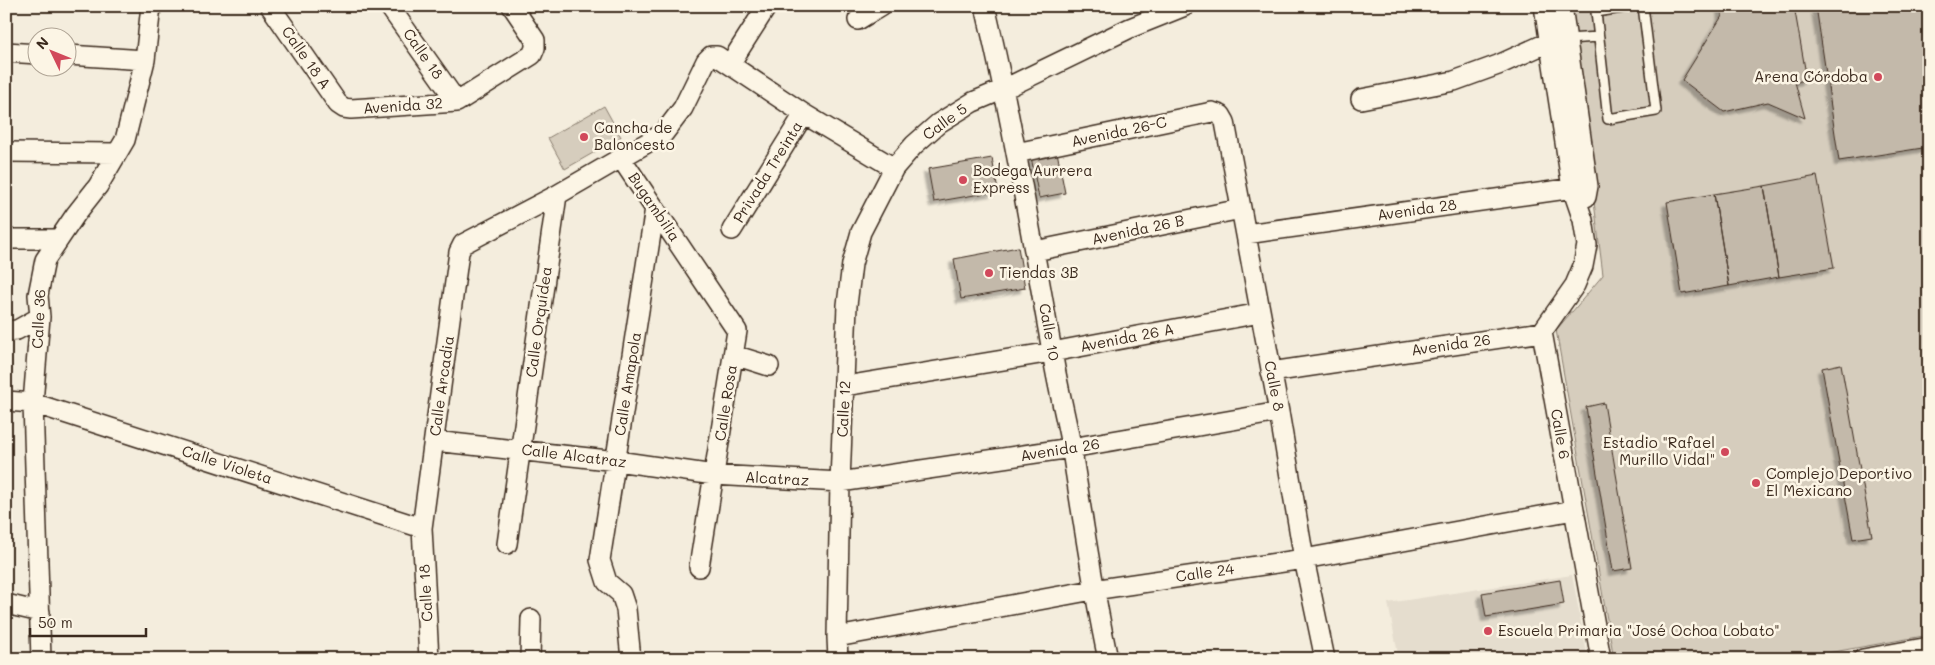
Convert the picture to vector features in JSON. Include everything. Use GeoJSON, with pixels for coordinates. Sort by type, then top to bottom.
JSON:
{"type":"FeatureCollection","features":[{"type":"Feature","properties":{"kind":"street","name":"Calle 36"},"geometry":{"type":"LineString","coordinates":[[41,659],[33,403],[40,317],[38,295],[44,260],[98,186],[125,140],[145,60],[151,6]]}},
{"type":"Feature","properties":{"kind":"street","name":"Calle 18 A"},"geometry":{"type":"LineString","coordinates":[[270,6],[338,104],[344,108]]}},
{"type":"Feature","properties":{"kind":"street","name":"Calle 18"},"geometry":{"type":"LineString","coordinates":[[389,6],[457,102]]}},
{"type":"Feature","properties":{"kind":"street","name":"Avenida 32"},"geometry":{"type":"LineString","coordinates":[[344,108],[457,102],[532,55],[535,48],[535,40],[512,6]]}},
{"type":"Feature","properties":{"kind":"street"},"geometry":{"type":"LineString","coordinates":[[730,64],[767,6]]}},
{"type":"Feature","properties":{"kind":"street"},"geometry":{"type":"LineString","coordinates":[[858,20],[881,6]]}},
{"type":"Feature","properties":{"kind":"street","name":"Calle 10"},"geometry":{"type":"LineString","coordinates":[[985,6],[1004,89],[1035,251],[1071,448],[1093,590],[1108,659]]}},
{"type":"Feature","properties":{"kind":"street","name":"Calle 5"},"geometry":{"type":"LineString","coordinates":[[894,168],[914,145],[939,123],[973,102],[1130,28],[1185,6]]}},
{"type":"Feature","properties":{"kind":"street"},"geometry":{"type":"LineString","coordinates":[[1542,332],[1576,285],[1583,266],[1587,246],[1558,40],[1544,6]]}},
{"type":"Feature","properties":{"kind":"street"},"geometry":{"type":"LineString","coordinates":[[1558,40],[1562,6]]}},
{"type":"Feature","properties":{"kind":"street"},"geometry":{"type":"LineString","coordinates":[[1361,99],[1454,81],[1558,40]]}},
{"type":"Feature","properties":{"kind":"street"},"geometry":{"type":"LineString","coordinates":[[6,52],[28,53]]}},
{"type":"Feature","properties":{"kind":"street","name":"Privada Treinta"},"geometry":{"type":"LineString","coordinates":[[621,158],[664,133],[682,108],[706,61],[711,56],[717,56],[804,114],[894,168]]}},
{"type":"Feature","properties":{"kind":"street"},"geometry":{"type":"LineString","coordinates":[[78,57],[145,60]]}},
{"type":"Feature","properties":{"kind":"street","name":"Avenida 26-C"},"geometry":{"type":"LineString","coordinates":[[1016,153],[1212,112],[1221,115]]}},
{"type":"Feature","properties":{"kind":"street","name":"Privada Treinta"},"geometry":{"type":"LineString","coordinates":[[732,230],[804,114]]}},
{"type":"Feature","properties":{"kind":"street","name":"Calle 8"},"geometry":{"type":"LineString","coordinates":[[1221,115],[1225,122],[1272,372],[1304,559],[1325,659]]}},
{"type":"Feature","properties":{"kind":"street"},"geometry":{"type":"LineString","coordinates":[[6,152],[117,153]]}},
{"type":"Feature","properties":{"kind":"street","name":"Bugambilia"},"geometry":{"type":"LineString","coordinates":[[463,244],[557,195],[621,158],[737,331]]}},
{"type":"Feature","properties":{"kind":"street","name":"Calle 12"},"geometry":{"type":"LineString","coordinates":[[838,659],[840,482],[847,305],[852,264],[861,232],[894,168]]}},
{"type":"Feature","properties":{"kind":"street","name":"Avenida 28"},"geometry":{"type":"LineString","coordinates":[[1246,234],[1580,187]]}},
{"type":"Feature","properties":{"kind":"street","name":"Calle Orquídea"},"geometry":{"type":"LineString","coordinates":[[507,544],[557,195]]}},
{"type":"Feature","properties":{"kind":"street","name":"Calle Amapola"},"geometry":{"type":"LineString","coordinates":[[631,659],[626,609],[621,594],[607,582],[600,560],[655,208]]}},
{"type":"Feature","properties":{"kind":"street","name":"Avenida 26 B"},"geometry":{"type":"LineString","coordinates":[[1035,251],[1241,209]]}},
{"type":"Feature","properties":{"kind":"street"},"geometry":{"type":"LineString","coordinates":[[6,239],[58,239]]}},
{"type":"Feature","properties":{"kind":"street","name":"Calle Arcadia"},"geometry":{"type":"LineString","coordinates":[[422,528],[459,252],[463,244]]}},
{"type":"Feature","properties":{"kind":"street","name":"Avenida 26 A"},"geometry":{"type":"LineString","coordinates":[[845,386],[1052,352],[1260,313]]}},
{"type":"Feature","properties":{"kind":"street"},"geometry":{"type":"LineString","coordinates":[[6,330],[17,330],[40,317]]}},
{"type":"Feature","properties":{"kind":"street","name":"Calle Rosa"},"geometry":{"type":"LineString","coordinates":[[699,568],[737,331]]}},
{"type":"Feature","properties":{"kind":"street","name":"Avenida 26"},"geometry":{"type":"LineString","coordinates":[[1272,372],[1542,332]]}},
{"type":"Feature","properties":{"kind":"street","name":"Calle 6"},"geometry":{"type":"LineString","coordinates":[[1542,332],[1601,659]]}},
{"type":"Feature","properties":{"kind":"street"},"geometry":{"type":"LineString","coordinates":[[734,355],[769,366]]}},
{"type":"Feature","properties":{"kind":"street","name":"Calle Violeta"},"geometry":{"type":"LineString","coordinates":[[6,401],[33,403],[422,528]]}},
{"type":"Feature","properties":{"kind":"street","name":"Avenida 26"},"geometry":{"type":"LineString","coordinates":[[840,482],[1071,448],[1279,412]]}},
{"type":"Feature","properties":{"kind":"street","name":"Calle Alcatraz"},"geometry":{"type":"LineString","coordinates":[[434,441],[520,449],[714,476]]}},
{"type":"Feature","properties":{"kind":"street","name":"Alcatraz"},"geometry":{"type":"LineString","coordinates":[[714,476],[840,482]]}},
{"type":"Feature","properties":{"kind":"street","name":"Calle 24"},"geometry":{"type":"LineString","coordinates":[[837,637],[1093,590],[1304,559],[1574,510]]}},
{"type":"Feature","properties":{"kind":"street","name":"Calle 18"},"geometry":{"type":"LineString","coordinates":[[422,528],[429,659]]}},
{"type":"Feature","properties":{"kind":"street"},"geometry":{"type":"LineString","coordinates":[[6,604],[40,612]]}},
{"type":"Feature","properties":{"kind":"street"},"geometry":{"type":"LineString","coordinates":[[530,659],[531,619]]}},
{"type":"Feature","properties":{"kind":"street"},"geometry":{"type":"LineString","coordinates":[[1863,659],[1929,647]]}},
{"type":"Feature","properties":{"kind":"lane"},"geometry":{"type":"LineString","coordinates":[[1636,6],[1596,12],[1608,119],[1656,111],[1643,6]]}},
{"type":"Feature","properties":{"kind":"lane"},"geometry":{"type":"LineString","coordinates":[[1558,40],[1598,37]]}},
{"type":"Feature","properties":{"kind":"shaded area","name":"Complejo Deportivo El Mexicano"},"geometry":{"type":"Polygon","coordinates":[[[1570,6],[1929,6],[1929,635],[1794,659],[1614,659],[1556,330],[1569,315],[1569,312],[1572,312],[1603,275],[1570,6]]]}},
{"type":"Feature","properties":{"kind":"shaded area","name":"Cancha de Baloncesto"},"geometry":{"type":"Polygon","coordinates":[[[604,106],[621,137],[565,169],[548,138],[604,106]]]}},
{"type":"Feature","properties":{"kind":"shaded area","name":"Escuela Primaria \"José Ochoa Lobato\""},"geometry":{"type":"Polygon","coordinates":[[[1572,575],[1588,659],[1399,659],[1388,603],[1572,575]]]}},
{"type":"Feature","properties":{"kind":"building"},"geometry":{"type":"Polygon","coordinates":[[[1721,6],[1794,6],[1807,80],[1795,82],[1805,118],[1768,102],[1724,112],[1682,80],[1722,16],[1721,6]]]}},
{"type":"Feature","properties":{"kind":"building","name":"Arena Córdoba"},"geometry":{"type":"Polygon","coordinates":[[[1816,6],[1929,6],[1929,147],[1839,161],[1816,6]]]}},
{"type":"Feature","properties":{"kind":"building"},"geometry":{"type":"Polygon","coordinates":[[[1057,152],[1065,193],[1039,198],[1031,157],[1057,152]]]}},
{"type":"Feature","properties":{"kind":"building","name":"Bodega Aurrera Express"},"geometry":{"type":"Polygon","coordinates":[[[992,158],[998,191],[934,202],[928,169],[992,158]]]}},
{"type":"Feature","properties":{"kind":"building"},"geometry":{"type":"Polygon","coordinates":[[[1817,176],[1834,268],[1779,277],[1764,186],[1817,176]]]}},
{"type":"Feature","properties":{"kind":"building"},"geometry":{"type":"Polygon","coordinates":[[[1764,186],[1779,277],[1729,286],[1714,194],[1764,186]]]}},
{"type":"Feature","properties":{"kind":"building"},"geometry":{"type":"Polygon","coordinates":[[[1714,194],[1729,286],[1682,294],[1667,202],[1714,194]]]}},
{"type":"Feature","properties":{"kind":"building","name":"Tiendas 3B"},"geometry":{"type":"Polygon","coordinates":[[[1018,247],[1025,288],[961,299],[954,259],[1018,247]]]}},
{"type":"Feature","properties":{"kind":"building"},"geometry":{"type":"Polygon","coordinates":[[[1841,364],[1872,536],[1853,539],[1822,368],[1841,364]]]}},
{"type":"Feature","properties":{"kind":"building"},"geometry":{"type":"Polygon","coordinates":[[[1604,403],[1632,568],[1613,571],[1586,407],[1604,403]]]}},
{"type":"Feature","properties":{"kind":"building"},"geometry":{"type":"Polygon","coordinates":[[[1560,580],[1564,604],[1486,617],[1482,593],[1560,580]]]}},
{"type":"Feature","properties":{"kind":"place","name":"Arena Córdoba"},"geometry":{"type":"Point","coordinates":[1878,77]}},
{"type":"Feature","properties":{"kind":"place","name":"Cancha de Baloncesto"},"geometry":{"type":"Point","coordinates":[584,137]}},
{"type":"Feature","properties":{"kind":"place","name":"Bodega Aurrera Express"},"geometry":{"type":"Point","coordinates":[963,180]}},
{"type":"Feature","properties":{"kind":"place","name":"Tiendas 3B"},"geometry":{"type":"Point","coordinates":[989,273]}},
{"type":"Feature","properties":{"kind":"place","name":"Estadio \"Rafael Murillo Vidal\""},"geometry":{"type":"Point","coordinates":[1725,452]}},
{"type":"Feature","properties":{"kind":"place","name":"Complejo Deportivo El Mexicano"},"geometry":{"type":"Point","coordinates":[1756,483]}},
{"type":"Feature","properties":{"kind":"place","name":"Escuela Primaria \"José Ochoa Lobato\""},"geometry":{"type":"Point","coordinates":[1488,631]}}]}
